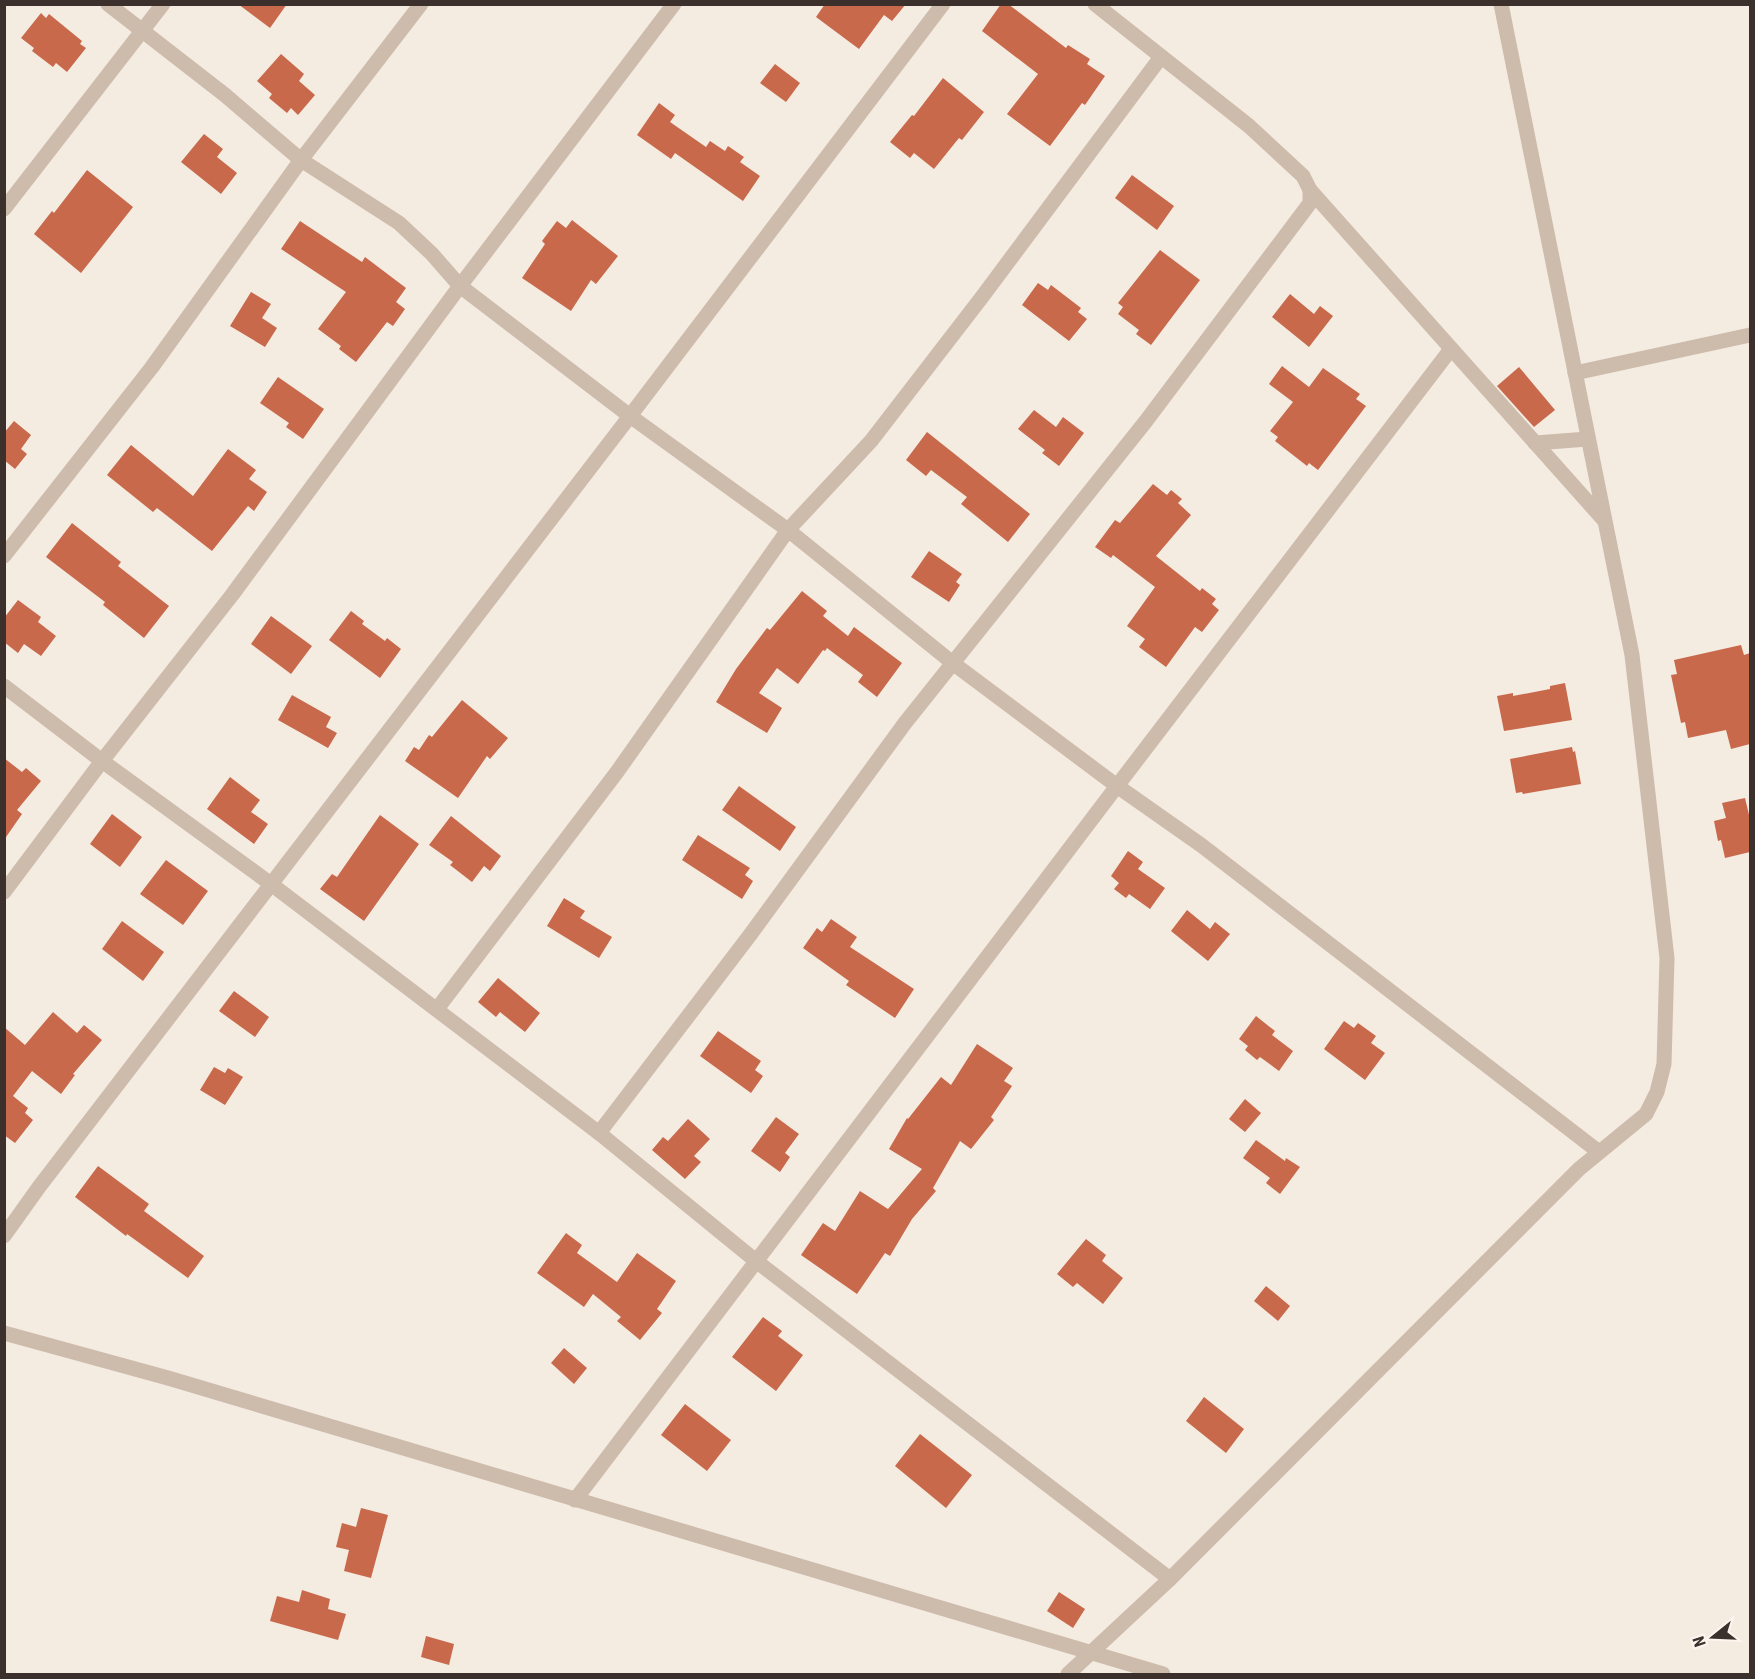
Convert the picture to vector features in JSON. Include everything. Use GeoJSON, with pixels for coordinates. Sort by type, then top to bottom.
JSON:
{"type":"FeatureCollection","features":[{"type":"Feature","properties":{"kind":"street"},"geometry":{"type":"LineString","coordinates":[[108,4],[225,95],[301,160],[399,223],[432,254],[460,286],[630,416],[788,530],[954,664],[1117,786],[1201,845],[1599,1152]]}},
{"type":"Feature","properties":{"kind":"street"},"geometry":{"type":"LineString","coordinates":[[4,209],[163,4]]}},
{"type":"Feature","properties":{"kind":"street"},"geometry":{"type":"LineString","coordinates":[[4,556],[152,367],[301,160],[421,4]]}},
{"type":"Feature","properties":{"kind":"street"},"geometry":{"type":"LineString","coordinates":[[4,892],[102,761],[232,595],[460,286],[674,4]]}},
{"type":"Feature","properties":{"kind":"street"},"geometry":{"type":"LineString","coordinates":[[4,1236],[39,1186],[943,4]]}},
{"type":"Feature","properties":{"kind":"street"},"geometry":{"type":"LineString","coordinates":[[1095,4],[1249,126],[1303,176],[1310,190],[1605,522]]}},
{"type":"Feature","properties":{"kind":"street"},"geometry":{"type":"LineString","coordinates":[[1068,1674],[1170,1579],[1579,1169],[1646,1114],[1657,1092],[1664,1064],[1667,958],[1632,655],[1502,4]]}},
{"type":"Feature","properties":{"kind":"street"},"geometry":{"type":"LineString","coordinates":[[437,1009],[617,772],[788,530],[871,441],[1161,57]]}},
{"type":"Feature","properties":{"kind":"street"},"geometry":{"type":"LineString","coordinates":[[599,1133],[750,935],[904,723],[954,664],[1146,421],[1303,213],[1310,203],[1310,190]]}},
{"type":"Feature","properties":{"kind":"street"},"geometry":{"type":"LineString","coordinates":[[1575,373],[1750,335]]}},
{"type":"Feature","properties":{"kind":"street"},"geometry":{"type":"LineString","coordinates":[[575,1500],[1451,349]]}},
{"type":"Feature","properties":{"kind":"street"},"geometry":{"type":"LineString","coordinates":[[1535,443],[1588,439]]}},
{"type":"Feature","properties":{"kind":"street"},"geometry":{"type":"LineString","coordinates":[[4,686],[102,761],[271,884],[599,1133],[756,1261],[1170,1579]]}},
{"type":"Feature","properties":{"kind":"street"},"geometry":{"type":"LineString","coordinates":[[4,1333],[168,1378],[1089,1654],[1163,1674]]}},
{"type":"Feature","properties":{"kind":"building"},"geometry":{"type":"Polygon","coordinates":[[[238,4],[287,4],[270,28],[238,4]]]}},
{"type":"Feature","properties":{"kind":"building"},"geometry":{"type":"Polygon","coordinates":[[[825,4],[906,4],[892,21],[884,15],[859,49],[816,17],[825,4]]]}},
{"type":"Feature","properties":{"kind":"building"},"geometry":{"type":"Polygon","coordinates":[[[1001,4],[1008,4],[1066,48],[1068,45],[1090,59],[1087,64],[1105,76],[1085,105],[1082,103],[1050,146],[1007,114],[1038,74],[982,31],[1001,4]]]}},
{"type":"Feature","properties":{"kind":"building"},"geometry":{"type":"Polygon","coordinates":[[[41,13],[46,18],[49,14],[82,41],[80,44],[86,48],[67,72],[56,63],[53,67],[32,51],[34,48],[21,38],[41,13]]]}},
{"type":"Feature","properties":{"kind":"building"},"geometry":{"type":"Polygon","coordinates":[[[281,54],[304,74],[299,81],[315,95],[298,115],[291,108],[287,113],[269,98],[272,94],[257,81],[281,54]]]}},
{"type":"Feature","properties":{"kind":"building"},"geometry":{"type":"Polygon","coordinates":[[[775,64],[800,83],[786,102],[760,83],[775,64]]]}},
{"type":"Feature","properties":{"kind":"building"},"geometry":{"type":"Polygon","coordinates":[[[943,78],[984,112],[962,140],[959,138],[934,169],[914,153],[910,158],[890,142],[912,115],[914,116],[943,78]]]}},
{"type":"Feature","properties":{"kind":"building"},"geometry":{"type":"Polygon","coordinates":[[[659,103],[675,115],[670,122],[706,147],[710,141],[725,151],[728,146],[744,157],[740,162],[760,176],[743,201],[675,153],[671,159],[637,135],[659,103]]]}},
{"type":"Feature","properties":{"kind":"building"},"geometry":{"type":"Polygon","coordinates":[[[204,134],[223,149],[217,157],[237,173],[221,194],[181,162],[204,134]]]}},
{"type":"Feature","properties":{"kind":"building"},"geometry":{"type":"Polygon","coordinates":[[[87,170],[133,207],[81,273],[34,234],[52,211],[54,213],[87,170]]]}},
{"type":"Feature","properties":{"kind":"building"},"geometry":{"type":"Polygon","coordinates":[[[1132,175],[1174,206],[1157,230],[1115,198],[1132,175]]]}},
{"type":"Feature","properties":{"kind":"building"},"geometry":{"type":"Polygon","coordinates":[[[572,220],[618,256],[596,284],[591,280],[571,311],[522,278],[545,244],[542,241],[557,221],[566,228],[572,220]]]}},
{"type":"Feature","properties":{"kind":"building"},"geometry":{"type":"Polygon","coordinates":[[[300,221],[362,262],[365,257],[406,288],[396,302],[405,309],[393,326],[387,322],[356,362],[339,349],[341,346],[318,329],[346,292],[281,249],[300,221]]]}},
{"type":"Feature","properties":{"kind":"building"},"geometry":{"type":"Polygon","coordinates":[[[1160,250],[1200,280],[1151,345],[1136,334],[1139,330],[1118,314],[1123,307],[1118,303],[1160,250]]]}},
{"type":"Feature","properties":{"kind":"building"},"geometry":{"type":"Polygon","coordinates":[[[1038,283],[1048,290],[1051,285],[1081,308],[1078,312],[1087,319],[1069,341],[1022,305],[1038,283]]]}},
{"type":"Feature","properties":{"kind":"building"},"geometry":{"type":"Polygon","coordinates":[[[251,292],[271,304],[262,318],[277,328],[265,347],[230,326],[251,292]]]}},
{"type":"Feature","properties":{"kind":"building"},"geometry":{"type":"Polygon","coordinates":[[[1290,294],[1314,314],[1320,306],[1333,316],[1309,347],[1272,317],[1290,294]]]}},
{"type":"Feature","properties":{"kind":"building"},"geometry":{"type":"Polygon","coordinates":[[[1282,366],[1309,387],[1323,368],[1360,394],[1356,399],[1366,406],[1318,470],[1309,463],[1307,466],[1275,441],[1278,437],[1270,431],[1293,402],[1269,384],[1282,366]]]}},
{"type":"Feature","properties":{"kind":"building"},"geometry":{"type":"Polygon","coordinates":[[[1519,367],[1555,410],[1534,427],[1497,386],[1519,367]]]}},
{"type":"Feature","properties":{"kind":"building"},"geometry":{"type":"Polygon","coordinates":[[[278,377],[324,409],[303,439],[286,427],[289,423],[260,403],[278,377]]]}},
{"type":"Feature","properties":{"kind":"building"},"geometry":{"type":"Polygon","coordinates":[[[1034,410],[1056,427],[1063,417],[1084,433],[1059,466],[1042,453],[1045,450],[1018,429],[1034,410]]]}},
{"type":"Feature","properties":{"kind":"building"},"geometry":{"type":"Polygon","coordinates":[[[14,421],[31,435],[21,449],[27,454],[15,469],[4,460],[4,433],[14,421]]]}},
{"type":"Feature","properties":{"kind":"building"},"geometry":{"type":"Polygon","coordinates":[[[927,432],[1030,514],[1008,542],[961,504],[967,497],[931,470],[926,476],[906,460],[927,432]]]}},
{"type":"Feature","properties":{"kind":"building"},"geometry":{"type":"Polygon","coordinates":[[[131,445],[193,496],[228,449],[256,470],[249,479],[267,492],[254,511],[248,506],[212,551],[157,508],[153,512],[107,475],[131,445]]]}},
{"type":"Feature","properties":{"kind":"building"},"geometry":{"type":"Polygon","coordinates":[[[1153,484],[1167,495],[1171,490],[1182,499],[1178,503],[1191,515],[1156,556],[1200,591],[1202,588],[1216,599],[1212,604],[1219,610],[1202,632],[1195,627],[1166,667],[1139,647],[1145,639],[1127,626],[1155,587],[1113,555],[1111,558],[1095,547],[1115,520],[1120,523],[1153,484]]]}},
{"type":"Feature","properties":{"kind":"building"},"geometry":{"type":"Polygon","coordinates":[[[72,523],[121,562],[118,566],[169,606],[144,638],[103,605],[105,602],[46,557],[72,523]]]}},
{"type":"Feature","properties":{"kind":"building"},"geometry":{"type":"Polygon","coordinates":[[[929,551],[962,574],[956,582],[960,585],[949,602],[911,577],[929,551]]]}},
{"type":"Feature","properties":{"kind":"building"},"geometry":{"type":"Polygon","coordinates":[[[802,591],[827,611],[823,616],[848,636],[854,627],[902,663],[877,697],[858,682],[863,675],[827,648],[823,650],[798,684],[777,668],[759,693],[782,708],[767,733],[716,702],[736,669],[767,628],[770,630],[802,591]]]}},
{"type":"Feature","properties":{"kind":"building"},"geometry":{"type":"Polygon","coordinates":[[[18,600],[41,617],[38,622],[56,636],[41,656],[24,644],[18,653],[4,642],[4,618],[18,600]]]}},
{"type":"Feature","properties":{"kind":"building"},"geometry":{"type":"Polygon","coordinates":[[[351,611],[364,621],[362,624],[385,641],[387,638],[401,649],[380,678],[329,640],[351,611]]]}},
{"type":"Feature","properties":{"kind":"building"},"geometry":{"type":"Polygon","coordinates":[[[271,616],[312,646],[291,674],[251,644],[271,616]]]}},
{"type":"Feature","properties":{"kind":"building"},"geometry":{"type":"Polygon","coordinates":[[[1741,645],[1744,655],[1750,653],[1750,744],[1731,749],[1726,730],[1688,738],[1685,722],[1681,723],[1671,675],[1677,674],[1674,660],[1741,645]]]}},
{"type":"Feature","properties":{"kind":"building"},"geometry":{"type":"Polygon","coordinates":[[[1565,683],[1572,720],[1504,731],[1497,696],[1513,693],[1513,696],[1550,689],[1550,686],[1565,683]]]}},
{"type":"Feature","properties":{"kind":"building"},"geometry":{"type":"Polygon","coordinates":[[[292,695],[331,717],[326,727],[337,733],[328,748],[278,720],[292,695]]]}},
{"type":"Feature","properties":{"kind":"building"},"geometry":{"type":"Polygon","coordinates":[[[462,700],[508,738],[490,759],[487,756],[458,798],[405,761],[414,747],[419,750],[429,735],[432,737],[462,700]]]}},
{"type":"Feature","properties":{"kind":"building"},"geometry":{"type":"Polygon","coordinates":[[[1572,747],[1573,752],[1575,751],[1581,784],[1523,794],[1522,792],[1516,793],[1510,759],[1572,747]]]}},
{"type":"Feature","properties":{"kind":"building"},"geometry":{"type":"Polygon","coordinates":[[[4,758],[22,772],[26,768],[41,781],[17,810],[22,814],[4,840],[4,758]]]}},
{"type":"Feature","properties":{"kind":"building"},"geometry":{"type":"Polygon","coordinates":[[[230,777],[260,800],[251,812],[268,824],[254,844],[207,809],[230,777]]]}},
{"type":"Feature","properties":{"kind":"building"},"geometry":{"type":"Polygon","coordinates":[[[739,786],[796,827],[780,851],[722,810],[739,786]]]}},
{"type":"Feature","properties":{"kind":"building"},"geometry":{"type":"Polygon","coordinates":[[[1745,798],[1750,819],[1750,852],[1725,858],[1721,840],[1718,841],[1714,821],[1726,818],[1722,803],[1745,798]]]}},
{"type":"Feature","properties":{"kind":"building"},"geometry":{"type":"Polygon","coordinates":[[[112,814],[142,837],[120,867],[90,844],[112,814]]]}},
{"type":"Feature","properties":{"kind":"building"},"geometry":{"type":"Polygon","coordinates":[[[380,815],[419,844],[364,921],[320,889],[332,874],[337,877],[380,815]]]}},
{"type":"Feature","properties":{"kind":"building"},"geometry":{"type":"Polygon","coordinates":[[[451,816],[501,856],[490,871],[484,866],[472,882],[450,865],[453,862],[429,845],[451,816]]]}},
{"type":"Feature","properties":{"kind":"building"},"geometry":{"type":"Polygon","coordinates":[[[698,835],[750,868],[745,875],[753,881],[742,899],[682,860],[698,835]]]}},
{"type":"Feature","properties":{"kind":"building"},"geometry":{"type":"Polygon","coordinates":[[[1128,851],[1143,862],[1138,869],[1165,888],[1150,909],[1129,894],[1126,898],[1114,889],[1119,883],[1111,876],[1128,851]]]}},
{"type":"Feature","properties":{"kind":"building"},"geometry":{"type":"Polygon","coordinates":[[[166,860],[208,891],[183,925],[140,894],[166,860]]]}},
{"type":"Feature","properties":{"kind":"building"},"geometry":{"type":"Polygon","coordinates":[[[564,898],[585,911],[580,918],[612,937],[599,958],[547,926],[564,898]]]}},
{"type":"Feature","properties":{"kind":"building"},"geometry":{"type":"Polygon","coordinates":[[[1187,910],[1210,929],[1215,922],[1230,934],[1208,961],[1171,931],[1187,910]]]}},
{"type":"Feature","properties":{"kind":"building"},"geometry":{"type":"Polygon","coordinates":[[[831,919],[857,937],[850,947],[914,989],[895,1018],[846,985],[849,981],[803,948],[817,928],[822,932],[831,919]]]}},
{"type":"Feature","properties":{"kind":"building"},"geometry":{"type":"Polygon","coordinates":[[[122,921],[164,952],[143,981],[102,949],[122,921]]]}},
{"type":"Feature","properties":{"kind":"building"},"geometry":{"type":"Polygon","coordinates":[[[498,978],[540,1013],[525,1032],[500,1012],[496,1017],[478,1002],[498,978]]]}},
{"type":"Feature","properties":{"kind":"building"},"geometry":{"type":"Polygon","coordinates":[[[234,991],[269,1017],[255,1037],[219,1011],[234,991]]]}},
{"type":"Feature","properties":{"kind":"building"},"geometry":{"type":"Polygon","coordinates":[[[53,1012],[77,1033],[84,1025],[102,1040],[73,1074],[75,1075],[61,1094],[32,1071],[13,1096],[28,1108],[25,1113],[33,1120],[15,1143],[4,1135],[4,1027],[25,1045],[53,1012]]]}},
{"type":"Feature","properties":{"kind":"building"},"geometry":{"type":"Polygon","coordinates":[[[1256,1016],[1275,1031],[1272,1035],[1293,1051],[1279,1071],[1260,1057],[1257,1060],[1245,1050],[1248,1046],[1239,1039],[1256,1016]]]}},
{"type":"Feature","properties":{"kind":"building"},"geometry":{"type":"Polygon","coordinates":[[[1344,1021],[1354,1028],[1358,1023],[1376,1036],[1371,1043],[1385,1053],[1365,1080],[1324,1049],[1344,1021]]]}},
{"type":"Feature","properties":{"kind":"building"},"geometry":{"type":"Polygon","coordinates":[[[718,1031],[761,1061],[755,1070],[763,1076],[751,1093],[700,1056],[718,1031]]]}},
{"type":"Feature","properties":{"kind":"building"},"geometry":{"type":"Polygon","coordinates":[[[977,1044],[1013,1068],[1004,1081],[1012,1086],[991,1117],[994,1120],[971,1149],[960,1141],[933,1188],[936,1191],[912,1219],[890,1256],[885,1253],[857,1294],[801,1255],[823,1223],[835,1231],[860,1191],[888,1209],[922,1169],[889,1149],[907,1118],[941,1077],[951,1085],[977,1044]]]}},
{"type":"Feature","properties":{"kind":"building"},"geometry":{"type":"Polygon","coordinates":[[[214,1067],[225,1073],[228,1068],[243,1077],[225,1105],[200,1090],[214,1067]]]}},
{"type":"Feature","properties":{"kind":"building"},"geometry":{"type":"Polygon","coordinates":[[[1245,1099],[1261,1113],[1245,1132],[1229,1119],[1245,1099]]]}},
{"type":"Feature","properties":{"kind":"building"},"geometry":{"type":"Polygon","coordinates":[[[776,1117],[799,1134],[785,1153],[790,1157],[780,1172],[751,1151],[776,1117]]]}},
{"type":"Feature","properties":{"kind":"building"},"geometry":{"type":"Polygon","coordinates":[[[688,1119],[710,1139],[694,1156],[701,1162],[685,1179],[652,1150],[663,1137],[668,1141],[688,1119]]]}},
{"type":"Feature","properties":{"kind":"building"},"geometry":{"type":"Polygon","coordinates":[[[1256,1140],[1285,1161],[1286,1158],[1300,1167],[1280,1194],[1266,1183],[1270,1178],[1243,1158],[1256,1140]]]}},
{"type":"Feature","properties":{"kind":"building"},"geometry":{"type":"Polygon","coordinates":[[[98,1166],[149,1204],[144,1211],[204,1256],[188,1278],[127,1234],[126,1236],[75,1197],[98,1166]]]}},
{"type":"Feature","properties":{"kind":"building"},"geometry":{"type":"Polygon","coordinates":[[[566,1233],[582,1245],[577,1253],[617,1282],[637,1253],[676,1281],[657,1309],[662,1313],[640,1340],[617,1321],[621,1317],[593,1294],[584,1307],[537,1273],[566,1233]]]}},
{"type":"Feature","properties":{"kind":"building"},"geometry":{"type":"Polygon","coordinates":[[[1086,1239],[1106,1255],[1102,1261],[1123,1278],[1103,1304],[1077,1283],[1073,1287],[1057,1274],[1086,1239]]]}},
{"type":"Feature","properties":{"kind":"building"},"geometry":{"type":"Polygon","coordinates":[[[1266,1286],[1290,1306],[1278,1321],[1254,1301],[1266,1286]]]}},
{"type":"Feature","properties":{"kind":"building"},"geometry":{"type":"Polygon","coordinates":[[[763,1317],[782,1331],[778,1336],[803,1355],[776,1391],[732,1357],[763,1317]]]}},
{"type":"Feature","properties":{"kind":"building"},"geometry":{"type":"Polygon","coordinates":[[[564,1348],[587,1368],[574,1384],[551,1363],[564,1348]]]}},
{"type":"Feature","properties":{"kind":"building"},"geometry":{"type":"Polygon","coordinates":[[[1204,1397],[1244,1429],[1226,1453],[1186,1421],[1204,1397]]]}},
{"type":"Feature","properties":{"kind":"building"},"geometry":{"type":"Polygon","coordinates":[[[685,1404],[731,1440],[707,1471],[661,1435],[685,1404]]]}},
{"type":"Feature","properties":{"kind":"building"},"geometry":{"type":"Polygon","coordinates":[[[920,1434],[972,1475],[946,1508],[895,1466],[920,1434]]]}},
{"type":"Feature","properties":{"kind":"building"},"geometry":{"type":"Polygon","coordinates":[[[361,1508],[388,1515],[371,1578],[344,1571],[349,1550],[336,1547],[342,1523],[356,1527],[361,1508]]]}},
{"type":"Feature","properties":{"kind":"building"},"geometry":{"type":"Polygon","coordinates":[[[302,1590],[330,1599],[328,1609],[346,1614],[338,1640],[270,1621],[277,1596],[299,1602],[302,1590]]]}},
{"type":"Feature","properties":{"kind":"building"},"geometry":{"type":"Polygon","coordinates":[[[1059,1592],[1085,1609],[1073,1628],[1047,1611],[1059,1592]]]}},
{"type":"Feature","properties":{"kind":"building"},"geometry":{"type":"Polygon","coordinates":[[[426,1636],[454,1644],[449,1665],[421,1657],[426,1636]]]}}]}
